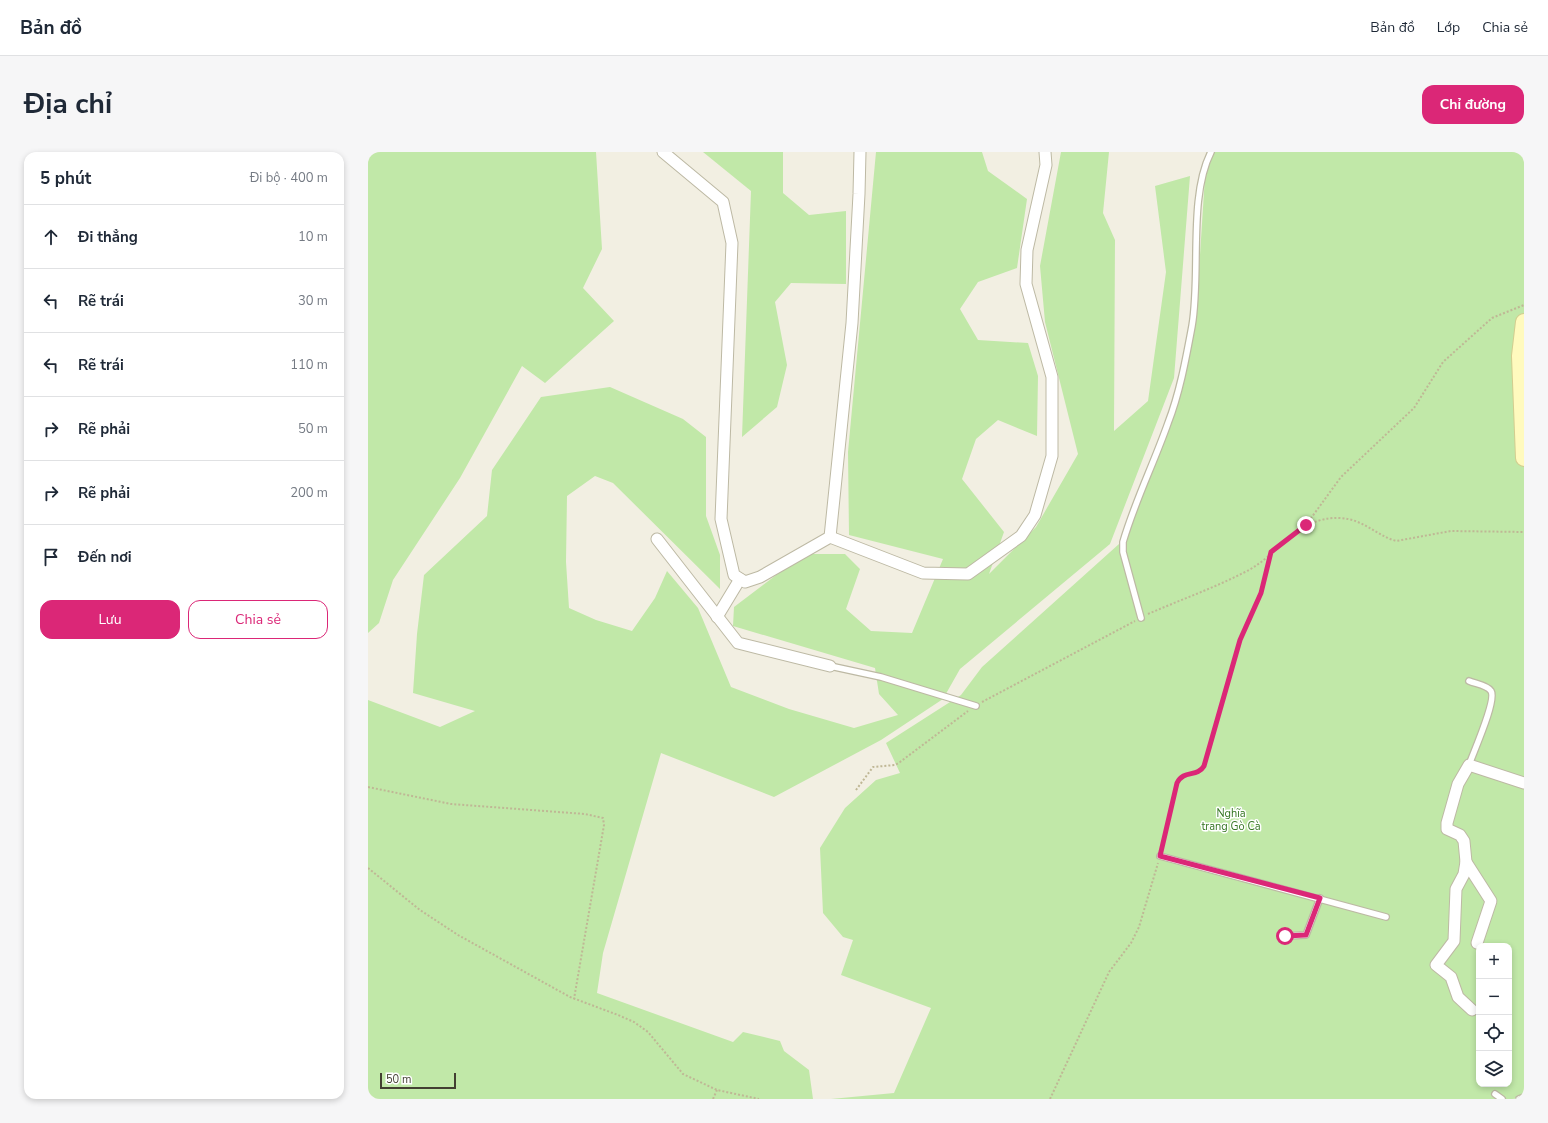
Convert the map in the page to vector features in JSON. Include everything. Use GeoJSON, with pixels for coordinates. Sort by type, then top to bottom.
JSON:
{"type":"FeatureCollection","features":[{"type":"Feature","properties":{"kind":"street"},"geometry":{"type":"LineString","coordinates":[[663,152],[724,202],[732,243],[721,519],[734,575],[745,582],[760,577],[830,537]]}},
{"type":"Feature","properties":{"kind":"street"},"geometry":{"type":"LineString","coordinates":[[830,537],[852,322],[860,152]]}},
{"type":"Feature","properties":{"kind":"street"},"geometry":{"type":"LineString","coordinates":[[830,537],[922,573],[968,574],[1022,536],[1035,515],[1052,456],[1052,377],[1026,284],[1027,250],[1046,165],[1045,152]]}},
{"type":"Feature","properties":{"kind":"street"},"geometry":{"type":"LineString","coordinates":[[1524,322],[1520,356],[1524,458]]}},
{"type":"Feature","properties":{"kind":"street"},"geometry":{"type":"LineString","coordinates":[[657,539],[738,643],[830,666]]}},
{"type":"Feature","properties":{"kind":"street"},"geometry":{"type":"LineString","coordinates":[[717,617],[740,579]]}},
{"type":"Feature","properties":{"kind":"street"},"geometry":{"type":"LineString","coordinates":[[1472,1010],[1458,996],[1451,977],[1436,965],[1454,941],[1456,889],[1464,874],[1466,862],[1464,841],[1460,835],[1450,832],[1447,826],[1458,784],[1468,765],[1524,783]]}},
{"type":"Feature","properties":{"kind":"street"},"geometry":{"type":"LineString","coordinates":[[1466,862],[1491,901],[1476,943]]}},
{"type":"Feature","properties":{"kind":"lane"},"geometry":{"type":"LineString","coordinates":[[1141,618],[1122,552],[1123,542],[1169,422],[1181,377],[1192,324],[1199,205],[1204,166],[1211,152]]}},
{"type":"Feature","properties":{"kind":"lane"},"geometry":{"type":"LineString","coordinates":[[830,666],[881,677],[976,706]]}},
{"type":"Feature","properties":{"kind":"lane"},"geometry":{"type":"LineString","coordinates":[[1468,765],[1490,710],[1493,697],[1492,692],[1487,687],[1469,681]]}},
{"type":"Feature","properties":{"kind":"lane"},"geometry":{"type":"LineString","coordinates":[[1160,856],[1386,916]]}},
{"type":"Feature","properties":{"kind":"lane"},"geometry":{"type":"LineString","coordinates":[[1285,936],[1306,935],[1320,898]]}},
{"type":"Feature","properties":{"kind":"lane"},"geometry":{"type":"LineString","coordinates":[[1495,1094],[1502,1099]]}},
{"type":"Feature","properties":{"kind":"lane"},"geometry":{"type":"LineString","coordinates":[[1519,1099],[1524,1097]]}},
{"type":"Feature","properties":{"kind":"path"},"geometry":{"type":"LineString","coordinates":[[856,790],[873,767],[896,765],[976,706],[1141,618],[1247,571],[1306,525],[1341,477],[1414,408],[1443,362],[1492,318],[1524,305]]}},
{"type":"Feature","properties":{"kind":"path"},"geometry":{"type":"LineString","coordinates":[[1306,525],[1324,519],[1341,518],[1356,520],[1388,539],[1396,541],[1451,531],[1524,532]]}},
{"type":"Feature","properties":{"kind":"path"},"geometry":{"type":"LineString","coordinates":[[1050,1099],[1060,1074],[1109,972],[1131,944],[1139,927],[1160,856],[1177,783],[1180,777],[1184,774],[1198,772],[1204,766],[1240,640],[1261,593],[1271,552]]}},
{"type":"Feature","properties":{"kind":"path"},"geometry":{"type":"LineString","coordinates":[[368,787],[451,804],[584,814],[603,818],[604,825],[574,999]]}},
{"type":"Feature","properties":{"kind":"path"},"geometry":{"type":"LineString","coordinates":[[368,868],[438,923],[574,999],[634,1022],[648,1032],[683,1074],[717,1090],[759,1099]]}},
{"type":"Feature","properties":{"kind":"path"},"geometry":{"type":"LineString","coordinates":[[713,1099],[717,1090]]}},
{"type":"Feature","properties":{"kind":"green space"},"geometry":{"type":"Polygon","coordinates":[[[368,152],[596,152],[602,249],[583,288],[614,321],[545,383],[522,366],[460,478],[393,580],[379,623],[368,633],[368,152]]]}},
{"type":"Feature","properties":{"kind":"green space"},"geometry":{"type":"Polygon","coordinates":[[[703,152],[783,152],[783,193],[809,215],[846,211],[846,284],[791,283],[775,302],[787,365],[777,407],[742,437],[751,191],[703,152]]]}},
{"type":"Feature","properties":{"kind":"green space"},"geometry":{"type":"Polygon","coordinates":[[[876,152],[982,152],[988,171],[1027,199],[1017,268],[978,282],[960,309],[978,340],[1028,343],[1038,376],[1037,436],[998,420],[976,439],[962,479],[1004,532],[989,574],[1036,527],[1078,454],[1045,322],[1040,266],[1061,152],[1109,152],[1103,213],[1115,240],[1114,431],[1148,401],[1166,272],[1155,186],[1190,176],[1174,378],[1110,544],[960,669],[943,699],[881,740],[774,797],[661,753],[603,953],[597,993],[733,1042],[743,1032],[780,1041],[784,1051],[809,1070],[813,1099],[368,1099],[368,700],[440,727],[475,711],[413,693],[417,634],[424,575],[487,516],[492,470],[541,397],[610,387],[683,419],[706,437],[706,516],[720,555],[720,589],[613,483],[595,476],[567,496],[566,562],[569,608],[596,620],[632,631],[655,598],[667,571],[698,608],[731,687],[789,709],[854,728],[898,715],[879,694],[875,668],[733,626],[734,607],[804,554],[845,554],[860,569],[846,609],[871,631],[912,633],[943,559],[849,535],[848,452],[876,152]]]}},
{"type":"Feature","properties":{"kind":"green space","name":"Nghĩa trang Gò Cà"},"geometry":{"type":"Polygon","coordinates":[[[1214,152],[1524,152],[1524,1099],[831,1099],[894,1093],[931,1008],[841,975],[853,940],[843,937],[823,913],[820,848],[845,808],[876,780],[900,773],[886,743],[961,695],[982,667],[1119,544],[1165,425],[1196,318],[1205,176],[1214,152]]]}},
{"type":"Feature","properties":{"kind":"route"},"geometry":{"type":"LineString","coordinates":[[1285,936],[1306,935],[1320,898],[1160,856],[1177,783],[1180,777],[1184,774],[1198,772],[1202,770],[1204,766],[1243,630],[1261,593],[1271,552],[1306,525]]}}]}
